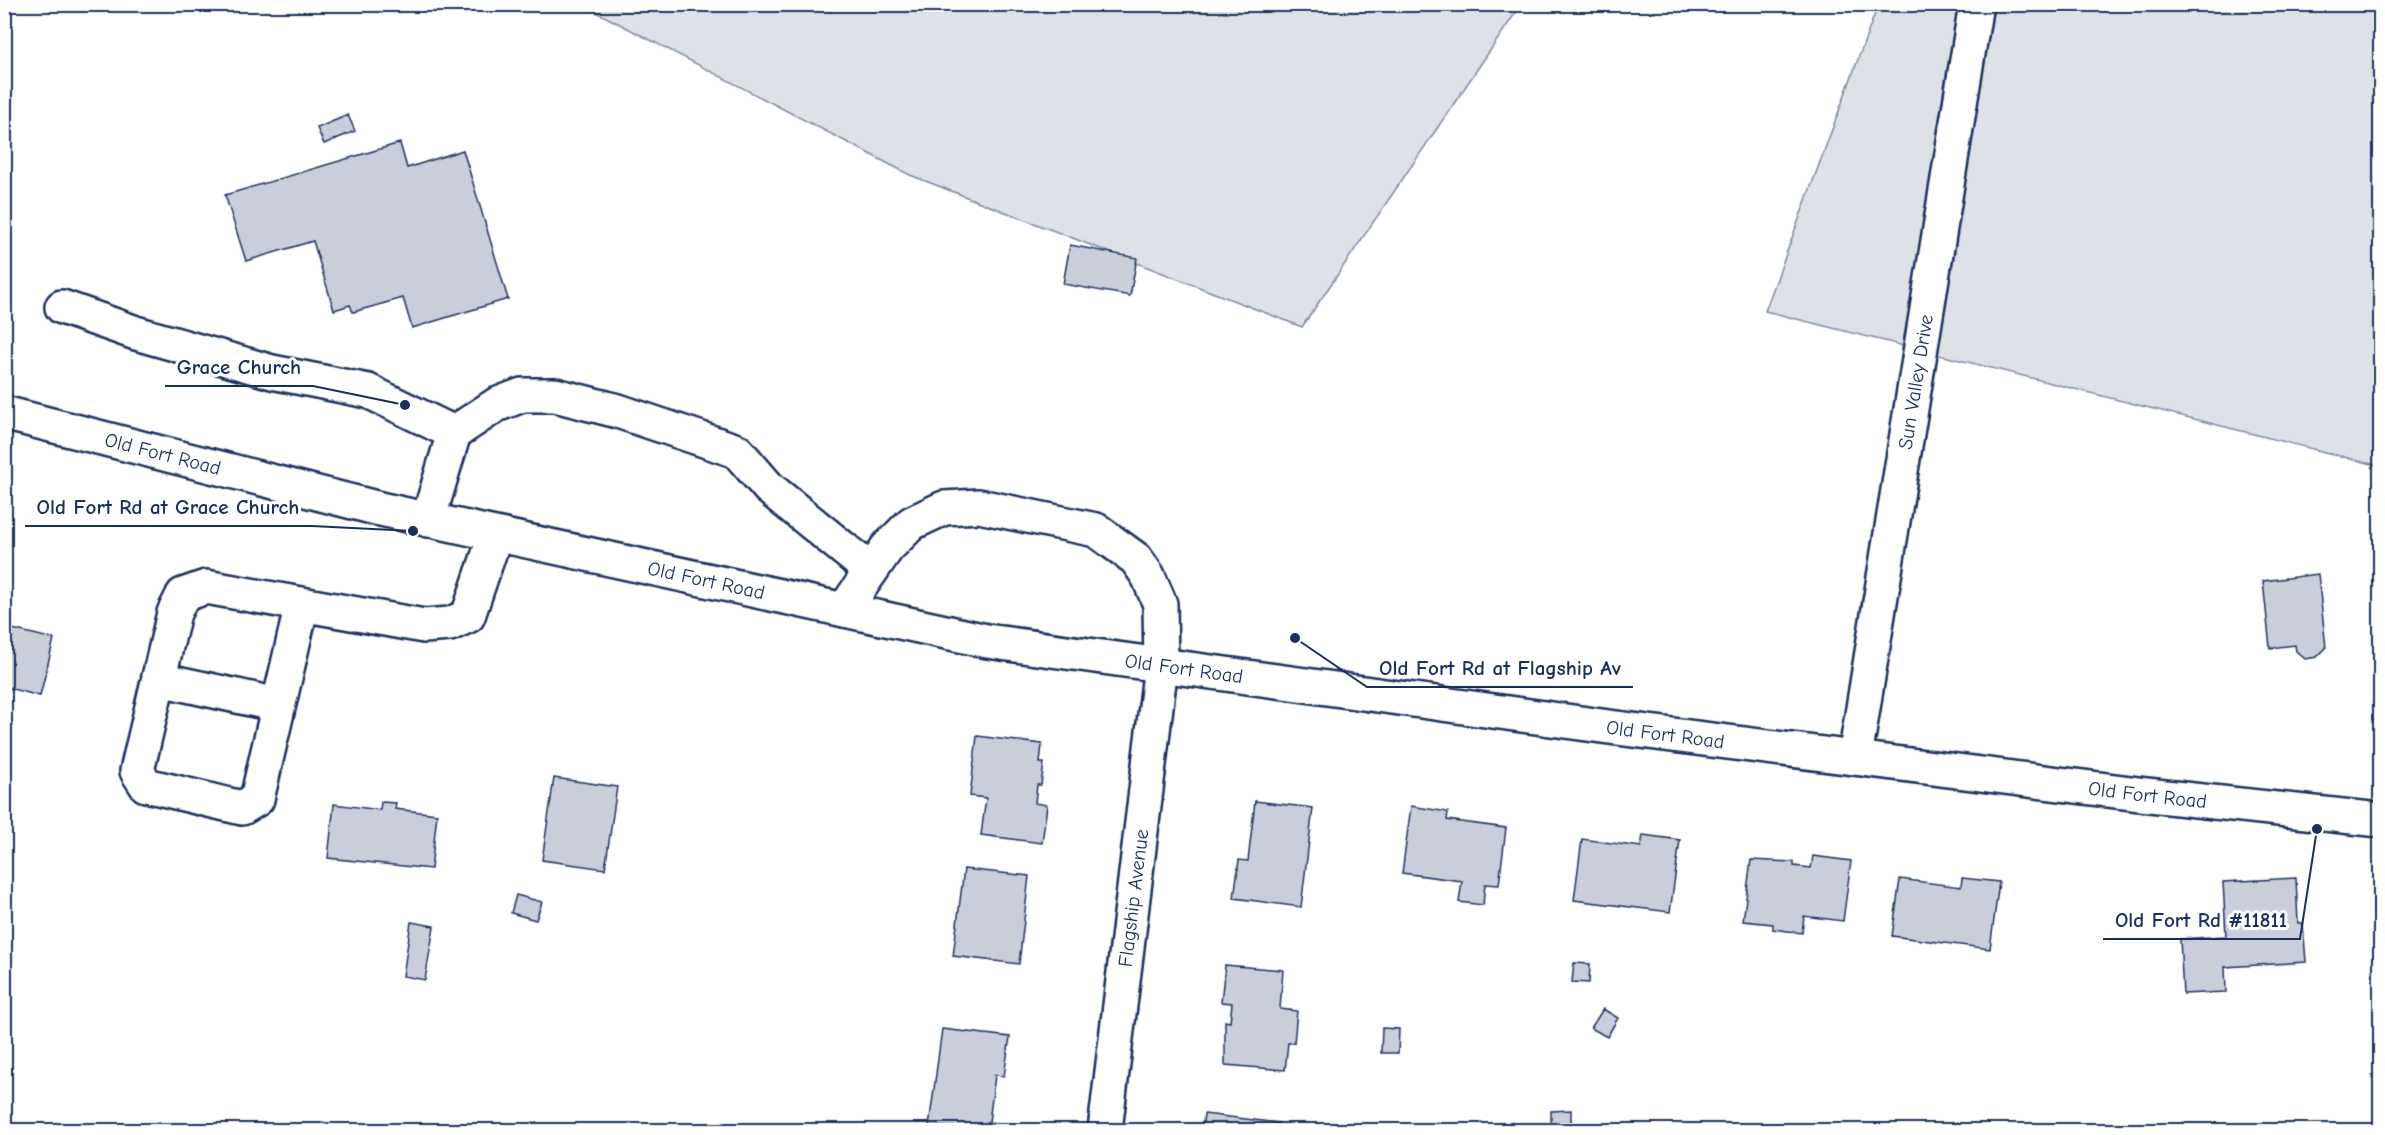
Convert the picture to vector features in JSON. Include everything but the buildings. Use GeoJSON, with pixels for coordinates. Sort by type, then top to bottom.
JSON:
{"type":"FeatureCollection","features":[{"type":"Feature","properties":{"kind":"main road","name":"Sun Valley Drive"},"geometry":{"type":"LineString","coordinates":[[1855,758],[1976,4]]}},
{"type":"Feature","properties":{"kind":"main road"},"geometry":{"type":"LineString","coordinates":[[62,307],[136,333],[272,372],[368,391],[454,433]]}},
{"type":"Feature","properties":{"kind":"main road"},"geometry":{"type":"LineString","coordinates":[[428,520],[454,433],[496,405],[522,395],[555,395],[628,415],[737,451],[770,488],[871,571]]}},
{"type":"Feature","properties":{"kind":"main road","name":"Old Fort Road"},"geometry":{"type":"LineString","coordinates":[[4,413],[207,467],[495,536],[987,642],[1855,758],[2139,794],[2380,820]]}},
{"type":"Feature","properties":{"kind":"main road","name":"Flagship Avenue"},"geometry":{"type":"LineString","coordinates":[[844,610],[887,548],[912,523],[944,508],[979,506],[1096,530],[1136,559],[1148,576],[1160,604],[1161,665],[1105,1131]]}},
{"type":"Feature","properties":{"kind":"main road"},"geometry":{"type":"LineString","coordinates":[[302,604],[257,799],[242,808],[146,785],[137,771],[174,613],[183,595],[206,587],[302,604],[424,626],[450,624],[468,616],[495,536]]}},
{"type":"Feature","properties":{"kind":"main road"},"geometry":{"type":"LineString","coordinates":[[159,679],[278,705]]}},
{"type":"Feature","properties":{"kind":"shaded area"},"geometry":{"type":"Polygon","coordinates":[[[583,5],[1521,5],[1302,327],[910,175],[583,5]]]}},
{"type":"Feature","properties":{"kind":"shaded area"},"geometry":{"type":"Polygon","coordinates":[[[1878,5],[2380,5],[2380,466],[1765,311],[1878,5]]]}},
{"type":"Feature","properties":{"kind":"place","name":"Grace Church"},"geometry":{"type":"Point","coordinates":[405,405]}},
{"type":"Feature","properties":{"kind":"place","name":"Old Fort Rd at Grace Church"},"geometry":{"type":"Point","coordinates":[413,531]}},
{"type":"Feature","properties":{"kind":"place","name":"Old Fort Rd at Flagship Av"},"geometry":{"type":"Point","coordinates":[1295,638]}},
{"type":"Feature","properties":{"kind":"place","name":"Old Fort Rd #11811"},"geometry":{"type":"Point","coordinates":[2317,829]}}]}
